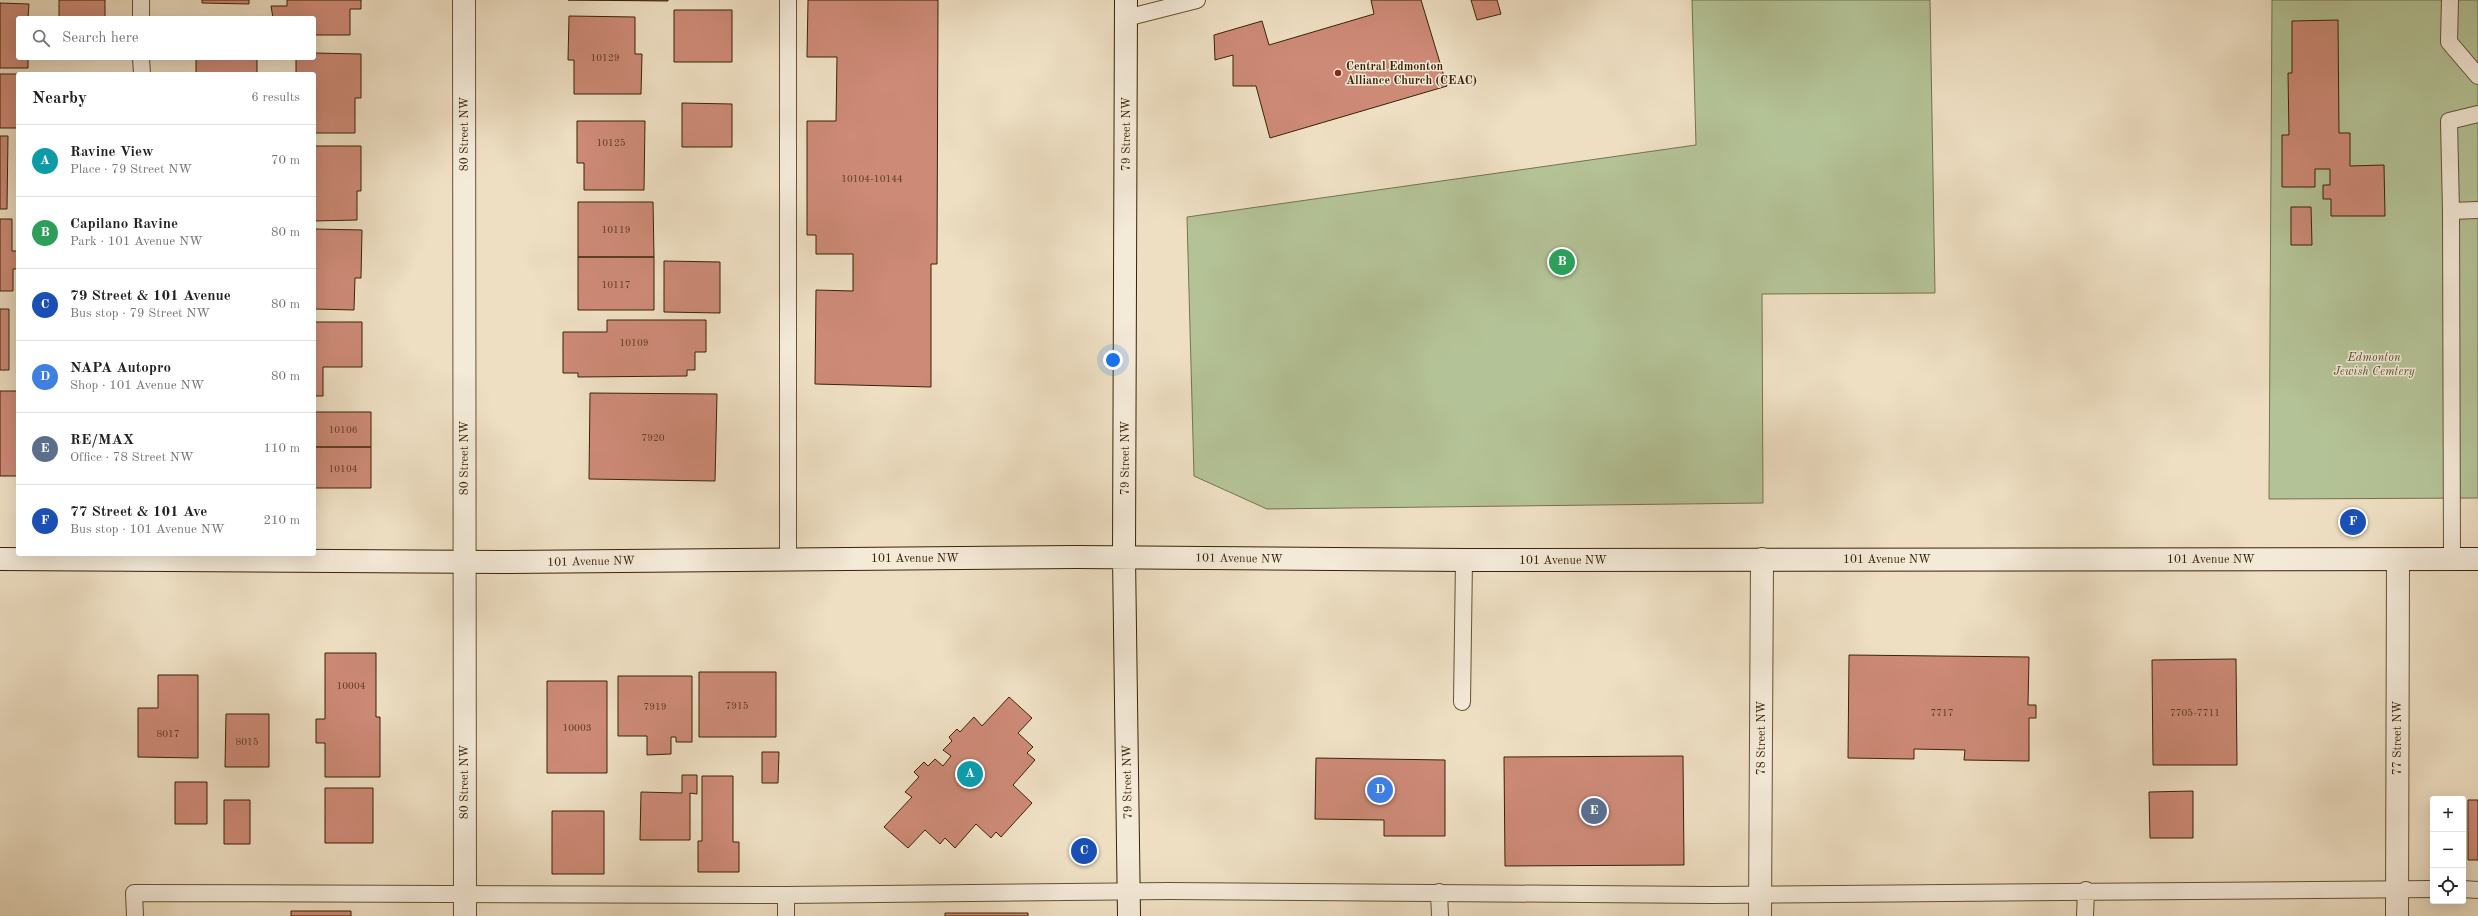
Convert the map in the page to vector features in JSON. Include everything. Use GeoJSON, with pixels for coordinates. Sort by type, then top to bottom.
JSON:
{"type":"FeatureCollection","features":[{"type":"Feature","properties":{"kind":"street","name":"80 Street NW"},"geometry":{"type":"LineString","coordinates":[[464,0],[463,561],[465,916]]}},
{"type":"Feature","properties":{"kind":"street","name":"79 Street NW"},"geometry":{"type":"LineString","coordinates":[[1126,9],[1124,557],[1129,916]]}},
{"type":"Feature","properties":{"kind":"street","name":"101 Avenue NW"},"geometry":{"type":"LineString","coordinates":[[0,559],[145,556],[463,561],[1124,557],[1464,560],[1762,559],[2398,561],[2478,559]]}},
{"type":"Feature","properties":{"kind":"street","name":"78 Street NW"},"geometry":{"type":"LineString","coordinates":[[1760,916],[1762,559]]}},
{"type":"Feature","properties":{"kind":"street","name":"77 Street NW"},"geometry":{"type":"LineString","coordinates":[[2397,916],[2398,561]]}},
{"type":"Feature","properties":{"kind":"lane"},"geometry":{"type":"LineString","coordinates":[[141,0],[141,16]]}},
{"type":"Feature","properties":{"kind":"lane"},"geometry":{"type":"LineString","coordinates":[[788,0],[788,559]]}},
{"type":"Feature","properties":{"kind":"lane"},"geometry":{"type":"LineString","coordinates":[[1126,9],[1197,0]]}},
{"type":"Feature","properties":{"kind":"lane"},"geometry":{"type":"LineString","coordinates":[[2450,0],[2449,42],[2478,76]]}},
{"type":"Feature","properties":{"kind":"lane"},"geometry":{"type":"LineString","coordinates":[[142,60],[142,72]]}},
{"type":"Feature","properties":{"kind":"lane"},"geometry":{"type":"LineString","coordinates":[[2452,559],[2451,211],[2449,121],[2478,114]]}},
{"type":"Feature","properties":{"kind":"lane"},"geometry":{"type":"LineString","coordinates":[[2451,211],[2478,210]]}},
{"type":"Feature","properties":{"kind":"lane"},"geometry":{"type":"LineString","coordinates":[[1462,702],[1464,560]]}},
{"type":"Feature","properties":{"kind":"lane"},"geometry":{"type":"LineString","coordinates":[[135,916],[134,892],[786,894],[1128,891],[1760,894],[2086,890],[2430,889]]}},
{"type":"Feature","properties":{"kind":"lane"},"geometry":{"type":"LineString","coordinates":[[2466,889],[2478,890]]}},
{"type":"Feature","properties":{"kind":"lane"},"geometry":{"type":"LineString","coordinates":[[2086,890],[2086,916]]}},
{"type":"Feature","properties":{"kind":"lane"},"geometry":{"type":"LineString","coordinates":[[1439,892],[1440,916]]}},
{"type":"Feature","properties":{"kind":"lane"},"geometry":{"type":"LineString","coordinates":[[786,894],[786,916]]}},
{"type":"Feature","properties":{"kind":"green space"},"geometry":{"type":"Polygon","coordinates":[[[1692,0],[1930,0],[1935,293],[1762,294],[1763,503],[1267,509],[1194,476],[1187,217],[1696,145],[1692,0]]]}},
{"type":"Feature","properties":{"kind":"green space","name":"Edmonton Jewish Cemtery"},"geometry":{"type":"Polygon","coordinates":[[[2272,0],[2478,0],[2478,498],[2269,499],[2272,0]]]}},
{"type":"Feature","properties":{"kind":"building"},"geometry":{"type":"Polygon","coordinates":[[[59,0],[105,0],[105,16],[59,16],[59,0]]]}},
{"type":"Feature","properties":{"kind":"building"},"geometry":{"type":"Polygon","coordinates":[[[202,0],[249,0],[249,4],[202,3],[202,0]]]}},
{"type":"Feature","properties":{"kind":"building"},"geometry":{"type":"Polygon","coordinates":[[[287,0],[361,0],[361,9],[350,9],[350,35],[316,35],[316,16],[273,16],[271,6],[287,6],[287,0]]]}},
{"type":"Feature","properties":{"kind":"building"},"geometry":{"type":"Polygon","coordinates":[[[568,0],[668,0],[668,1],[568,0]]]}},
{"type":"Feature","properties":{"kind":"building"},"geometry":{"type":"Polygon","coordinates":[[[808,0],[938,0],[937,264],[931,264],[931,387],[815,384],[816,290],[853,291],[853,254],[816,254],[816,235],[807,235],[807,121],[836,121],[837,57],[807,57],[808,0]]]}},
{"type":"Feature","properties":{"kind":"building","name":"Central Edmonton Alliance Church (CEAC)"},"geometry":{"type":"Polygon","coordinates":[[[1371,0],[1421,0],[1447,86],[1270,138],[1256,86],[1233,86],[1233,55],[1215,60],[1214,35],[1262,21],[1269,45],[1374,14],[1371,0]]]}},
{"type":"Feature","properties":{"kind":"building"},"geometry":{"type":"Polygon","coordinates":[[[1471,0],[1497,0],[1501,14],[1477,20],[1471,0]]]}},
{"type":"Feature","properties":{"kind":"building"},"geometry":{"type":"Polygon","coordinates":[[[0,3],[29,4],[28,16],[16,16],[16,60],[28,60],[28,68],[0,68],[0,3]]]}},
{"type":"Feature","properties":{"kind":"building"},"geometry":{"type":"Polygon","coordinates":[[[674,10],[732,10],[732,62],[674,62],[674,10]]]}},
{"type":"Feature","properties":{"kind":"building"},"geometry":{"type":"Polygon","coordinates":[[[569,16],[635,17],[635,54],[642,54],[641,94],[574,94],[574,60],[568,60],[569,16]]]}},
{"type":"Feature","properties":{"kind":"building"},"geometry":{"type":"Polygon","coordinates":[[[2338,20],[2339,133],[2350,133],[2350,166],[2384,165],[2385,216],[2331,216],[2331,199],[2323,199],[2323,185],[2330,185],[2330,169],[2315,169],[2315,187],[2282,187],[2282,135],[2289,135],[2288,73],[2292,73],[2292,21],[2338,20]]]}},
{"type":"Feature","properties":{"kind":"building"},"geometry":{"type":"Polygon","coordinates":[[[316,53],[361,54],[361,98],[355,98],[355,133],[316,133],[316,72],[296,72],[296,60],[316,60],[316,53]]]}},
{"type":"Feature","properties":{"kind":"building"},"geometry":{"type":"Polygon","coordinates":[[[196,60],[257,60],[257,72],[196,72],[196,60]]]}},
{"type":"Feature","properties":{"kind":"building"},"geometry":{"type":"Polygon","coordinates":[[[0,74],[16,74],[16,128],[0,128],[0,74]]]}},
{"type":"Feature","properties":{"kind":"building"},"geometry":{"type":"Polygon","coordinates":[[[682,103],[732,104],[732,147],[682,147],[682,103]]]}},
{"type":"Feature","properties":{"kind":"building"},"geometry":{"type":"Polygon","coordinates":[[[577,121],[645,121],[644,190],[584,190],[584,163],[577,163],[577,121]]]}},
{"type":"Feature","properties":{"kind":"building"},"geometry":{"type":"Polygon","coordinates":[[[0,136],[8,136],[7,209],[0,209],[0,136]]]}},
{"type":"Feature","properties":{"kind":"building"},"geometry":{"type":"Polygon","coordinates":[[[316,146],[361,146],[361,191],[357,191],[357,220],[316,221],[316,146]]]}},
{"type":"Feature","properties":{"kind":"building"},"geometry":{"type":"Polygon","coordinates":[[[578,202],[653,202],[654,257],[578,257],[578,202]]]}},
{"type":"Feature","properties":{"kind":"building"},"geometry":{"type":"Polygon","coordinates":[[[2291,207],[2311,207],[2312,245],[2291,245],[2291,207]]]}},
{"type":"Feature","properties":{"kind":"building"},"geometry":{"type":"Polygon","coordinates":[[[0,219],[12,219],[12,251],[16,251],[16,269],[13,269],[13,291],[0,291],[0,219]]]}},
{"type":"Feature","properties":{"kind":"building"},"geometry":{"type":"Polygon","coordinates":[[[316,229],[362,230],[361,278],[355,278],[354,310],[316,309],[316,229]]]}},
{"type":"Feature","properties":{"kind":"building"},"geometry":{"type":"Polygon","coordinates":[[[578,257],[654,257],[654,310],[578,310],[578,257]]]}},
{"type":"Feature","properties":{"kind":"building"},"geometry":{"type":"Polygon","coordinates":[[[664,261],[720,262],[720,313],[664,312],[664,261]]]}},
{"type":"Feature","properties":{"kind":"building"},"geometry":{"type":"Polygon","coordinates":[[[0,309],[9,309],[9,370],[0,370],[0,309]]]}},
{"type":"Feature","properties":{"kind":"building"},"geometry":{"type":"Polygon","coordinates":[[[607,320],[706,320],[706,352],[695,352],[695,370],[687,370],[687,376],[578,377],[578,373],[563,373],[563,332],[607,332],[607,320]]]}},
{"type":"Feature","properties":{"kind":"building"},"geometry":{"type":"Polygon","coordinates":[[[316,322],[362,322],[362,367],[323,367],[323,396],[316,396],[316,322]]]}},
{"type":"Feature","properties":{"kind":"building"},"geometry":{"type":"Polygon","coordinates":[[[0,391],[16,391],[16,476],[0,476],[0,391]]]}},
{"type":"Feature","properties":{"kind":"building"},"geometry":{"type":"Polygon","coordinates":[[[590,393],[717,394],[715,481],[589,479],[590,393]]]}},
{"type":"Feature","properties":{"kind":"building"},"geometry":{"type":"Polygon","coordinates":[[[316,412],[371,412],[371,447],[316,447],[316,412]]]}},
{"type":"Feature","properties":{"kind":"building"},"geometry":{"type":"Polygon","coordinates":[[[316,447],[371,447],[371,488],[316,488],[316,447]]]}},
{"type":"Feature","properties":{"kind":"building"},"geometry":{"type":"Polygon","coordinates":[[[325,653],[376,653],[376,717],[380,717],[380,777],[325,777],[325,743],[316,743],[316,719],[325,719],[325,653]]]}},
{"type":"Feature","properties":{"kind":"building"},"geometry":{"type":"Polygon","coordinates":[[[1849,655],[2029,657],[2028,705],[2036,705],[2036,718],[2029,718],[2029,761],[1964,760],[1965,750],[1914,749],[1914,759],[1848,758],[1849,655]]]}},
{"type":"Feature","properties":{"kind":"building"},"geometry":{"type":"Polygon","coordinates":[[[2236,659],[2237,765],[2153,765],[2152,660],[2236,659]]]}},
{"type":"Feature","properties":{"kind":"building"},"geometry":{"type":"Polygon","coordinates":[[[699,672],[776,672],[776,737],[699,737],[699,672]]]}},
{"type":"Feature","properties":{"kind":"building"},"geometry":{"type":"Polygon","coordinates":[[[158,675],[198,675],[198,758],[138,757],[138,708],[158,708],[158,675]]]}},
{"type":"Feature","properties":{"kind":"building"},"geometry":{"type":"Polygon","coordinates":[[[618,676],[692,676],[692,742],[676,742],[676,737],[671,737],[671,754],[647,755],[647,736],[618,736],[618,676]]]}},
{"type":"Feature","properties":{"kind":"building"},"geometry":{"type":"Polygon","coordinates":[[[547,681],[607,681],[607,773],[547,773],[547,681]]]}},
{"type":"Feature","properties":{"kind":"building"},"geometry":{"type":"Polygon","coordinates":[[[1009,697],[1032,718],[1018,733],[1033,747],[1027,753],[1035,760],[1013,785],[1032,803],[1001,837],[996,832],[991,838],[976,824],[955,848],[945,838],[940,844],[925,830],[908,848],[884,827],[912,797],[905,792],[919,777],[914,772],[924,762],[928,766],[935,759],[943,766],[951,756],[943,750],[952,741],[949,737],[957,729],[960,732],[974,717],[982,726],[1009,697]]]}},
{"type":"Feature","properties":{"kind":"building"},"geometry":{"type":"Polygon","coordinates":[[[226,714],[269,714],[269,767],[225,767],[226,714]]]}},
{"type":"Feature","properties":{"kind":"building"},"geometry":{"type":"Polygon","coordinates":[[[762,752],[779,752],[778,783],[762,783],[762,752]]]}},
{"type":"Feature","properties":{"kind":"building"},"geometry":{"type":"Polygon","coordinates":[[[1683,756],[1684,865],[1505,866],[1504,757],[1683,756]]]}},
{"type":"Feature","properties":{"kind":"building"},"geometry":{"type":"Polygon","coordinates":[[[1316,758],[1445,760],[1445,836],[1384,836],[1384,820],[1315,819],[1316,758]]]}},
{"type":"Feature","properties":{"kind":"building"},"geometry":{"type":"Polygon","coordinates":[[[682,775],[697,775],[697,794],[690,793],[690,840],[640,840],[641,792],[682,793],[682,775]]]}},
{"type":"Feature","properties":{"kind":"building"},"geometry":{"type":"Polygon","coordinates":[[[702,776],[733,776],[733,842],[739,842],[739,872],[698,872],[698,841],[702,841],[702,776]]]}},
{"type":"Feature","properties":{"kind":"building"},"geometry":{"type":"Polygon","coordinates":[[[175,782],[207,782],[207,824],[175,824],[175,782]]]}},
{"type":"Feature","properties":{"kind":"building"},"geometry":{"type":"Polygon","coordinates":[[[325,788],[373,788],[373,843],[325,843],[325,788]]]}},
{"type":"Feature","properties":{"kind":"building"},"geometry":{"type":"Polygon","coordinates":[[[2193,791],[2193,838],[2150,838],[2149,792],[2193,791]]]}},
{"type":"Feature","properties":{"kind":"building"},"geometry":{"type":"Polygon","coordinates":[[[224,800],[250,800],[250,844],[224,844],[224,800]]]}},
{"type":"Feature","properties":{"kind":"building"},"geometry":{"type":"Polygon","coordinates":[[[2468,800],[2478,800],[2478,860],[2468,860],[2468,800]]]}},
{"type":"Feature","properties":{"kind":"building"},"geometry":{"type":"Polygon","coordinates":[[[552,811],[604,811],[604,874],[552,874],[552,811]]]}},
{"type":"Feature","properties":{"kind":"building"},"geometry":{"type":"Polygon","coordinates":[[[291,911],[351,911],[351,916],[291,916],[291,911]]]}},
{"type":"Feature","properties":{"kind":"building"},"geometry":{"type":"Polygon","coordinates":[[[945,913],[1028,913],[1028,916],[945,916],[945,913]]]}},
{"type":"Feature","properties":{"kind":"place","name":"Central Edmonton Alliance Church (CEAC)"},"geometry":{"type":"Point","coordinates":[1338,73]}},
{"type":"Feature","properties":{"kind":"place","name":"Capilano Ravine"},"geometry":{"type":"Point","coordinates":[1562,262]}},
{"type":"Feature","properties":{"kind":"place","name":"77 Street & 101 Ave"},"geometry":{"type":"Point","coordinates":[2353,522]}},
{"type":"Feature","properties":{"kind":"place","name":"Ravine View"},"geometry":{"type":"Point","coordinates":[970,774]}},
{"type":"Feature","properties":{"kind":"place","name":"NAPA Autopro"},"geometry":{"type":"Point","coordinates":[1380,790]}},
{"type":"Feature","properties":{"kind":"place","name":"RE/MAX"},"geometry":{"type":"Point","coordinates":[1594,811]}},
{"type":"Feature","properties":{"kind":"place","name":"79 Street & 101 Avenue"},"geometry":{"type":"Point","coordinates":[1084,851]}}]}
